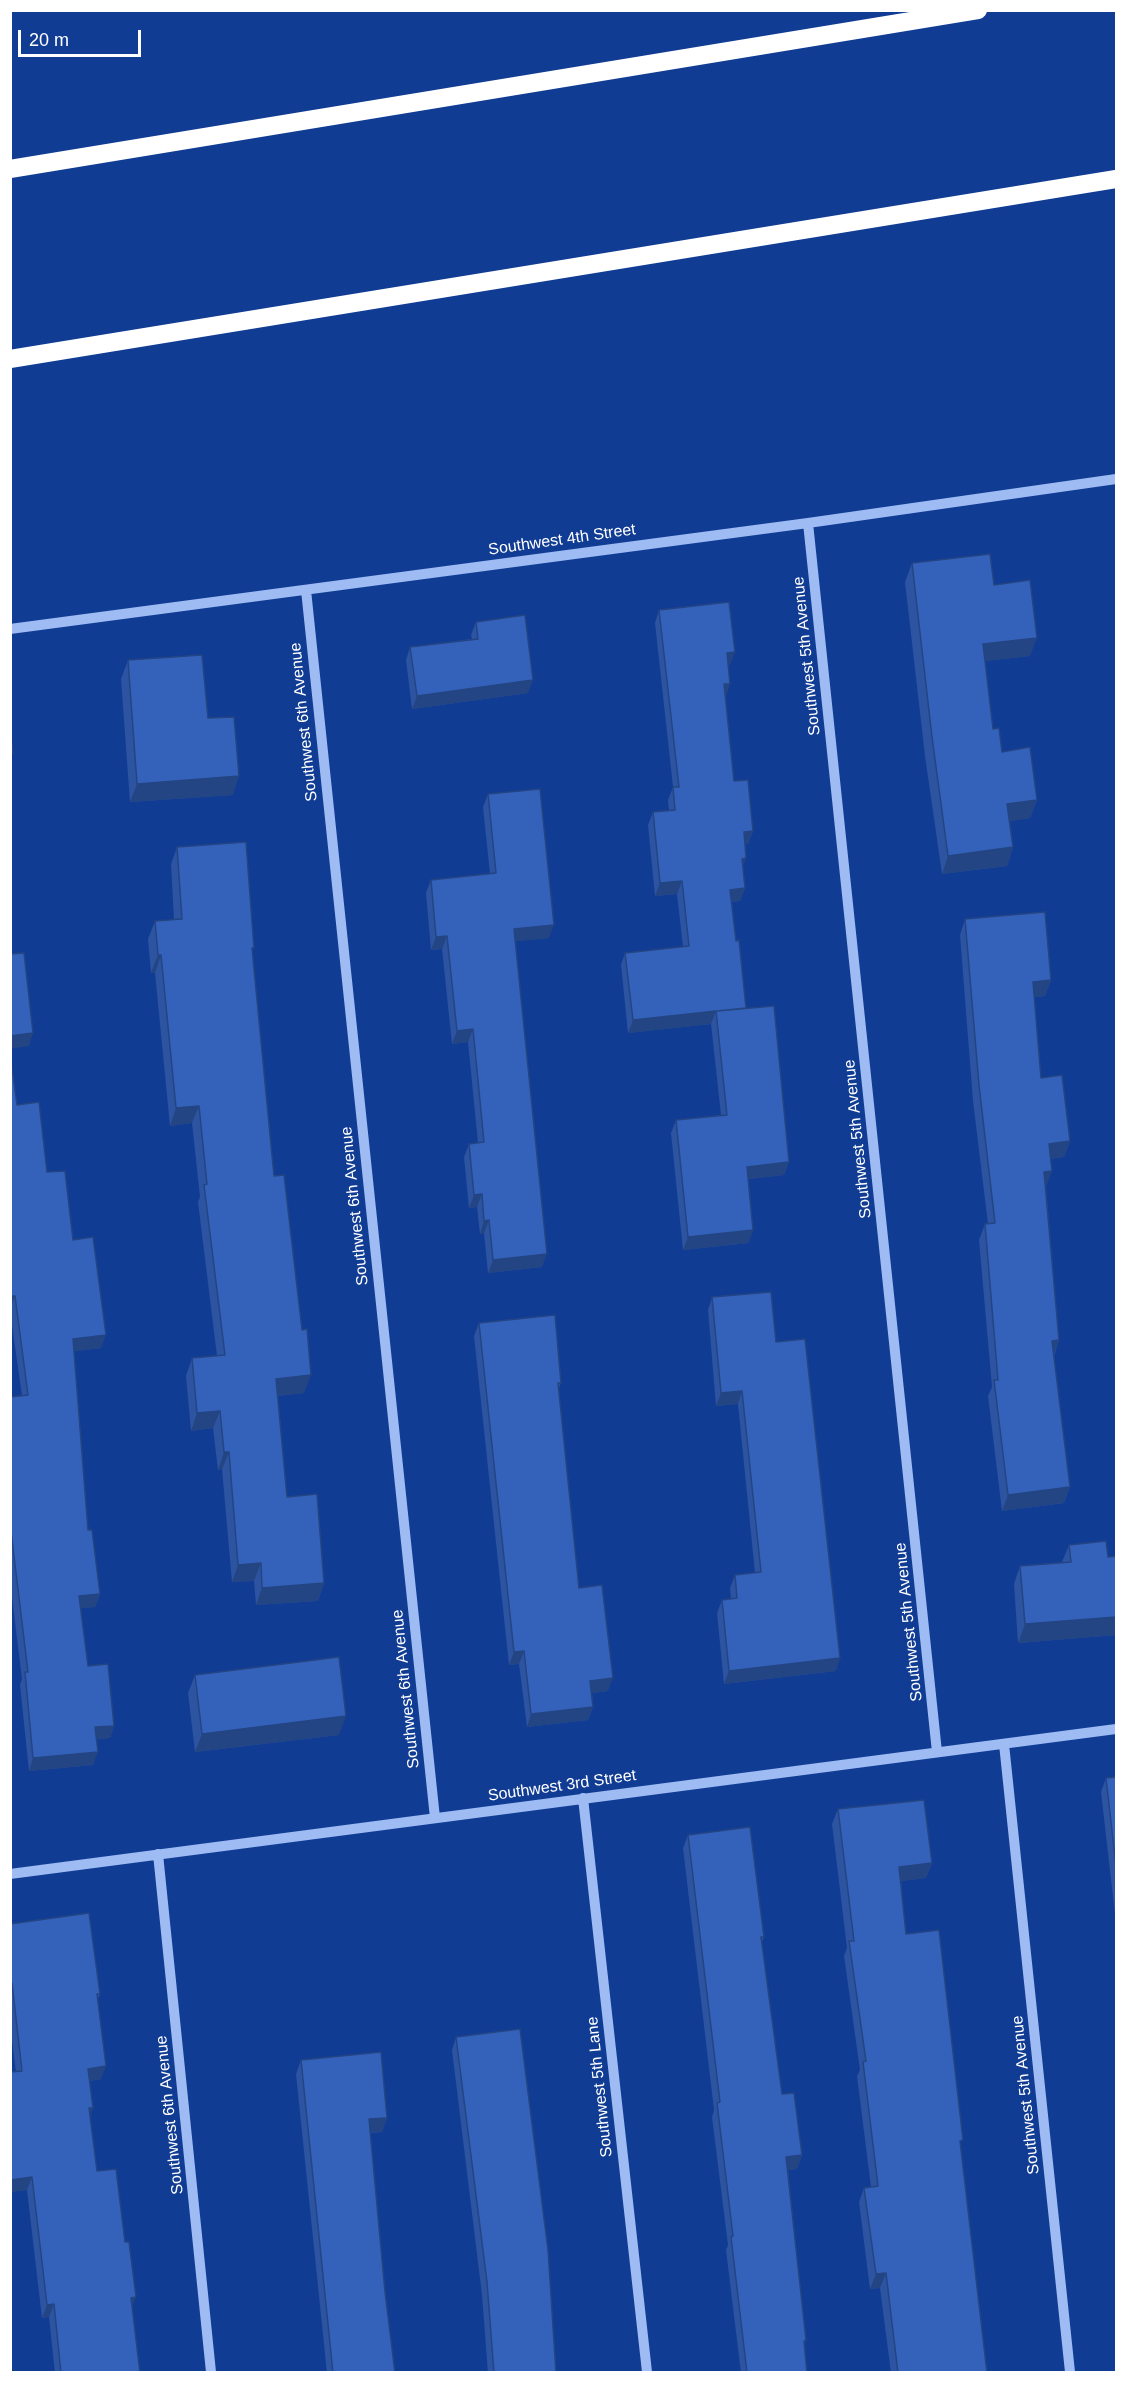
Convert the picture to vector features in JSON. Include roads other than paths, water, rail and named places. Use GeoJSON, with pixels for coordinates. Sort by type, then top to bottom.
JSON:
{"type":"FeatureCollection","features":[{"type":"Feature","properties":{"kind":"highway"},"geometry":{"type":"LineString","coordinates":[[10,169],[978,10]]}},
{"type":"Feature","properties":{"kind":"highway"},"geometry":{"type":"LineString","coordinates":[[10,359],[1116,179]]}},
{"type":"Feature","properties":{"kind":"street","name":"Southwest 4th Street"},"geometry":{"type":"LineString","coordinates":[[10,629],[808,523],[1116,479]]}},
{"type":"Feature","properties":{"kind":"street","name":"Southwest 5th Avenue"},"geometry":{"type":"LineString","coordinates":[[808,523],[937,1752]]}},
{"type":"Feature","properties":{"kind":"street","name":"Southwest 6th Avenue"},"geometry":{"type":"LineString","coordinates":[[306,590],[435,1818]]}},
{"type":"Feature","properties":{"kind":"street","name":"Southwest 3rd Street"},"geometry":{"type":"LineString","coordinates":[[10,1874],[1116,1729]]}},
{"type":"Feature","properties":{"kind":"street","name":"Southwest 5th Avenue"},"geometry":{"type":"LineString","coordinates":[[1004,1744],[1070,2373]]}},
{"type":"Feature","properties":{"kind":"street","name":"Southwest 5th Lane"},"geometry":{"type":"LineString","coordinates":[[584,1798],[647,2373]]}},
{"type":"Feature","properties":{"kind":"street","name":"Southwest 6th Avenue"},"geometry":{"type":"LineString","coordinates":[[158,1854],[211,2373]]}}]}
